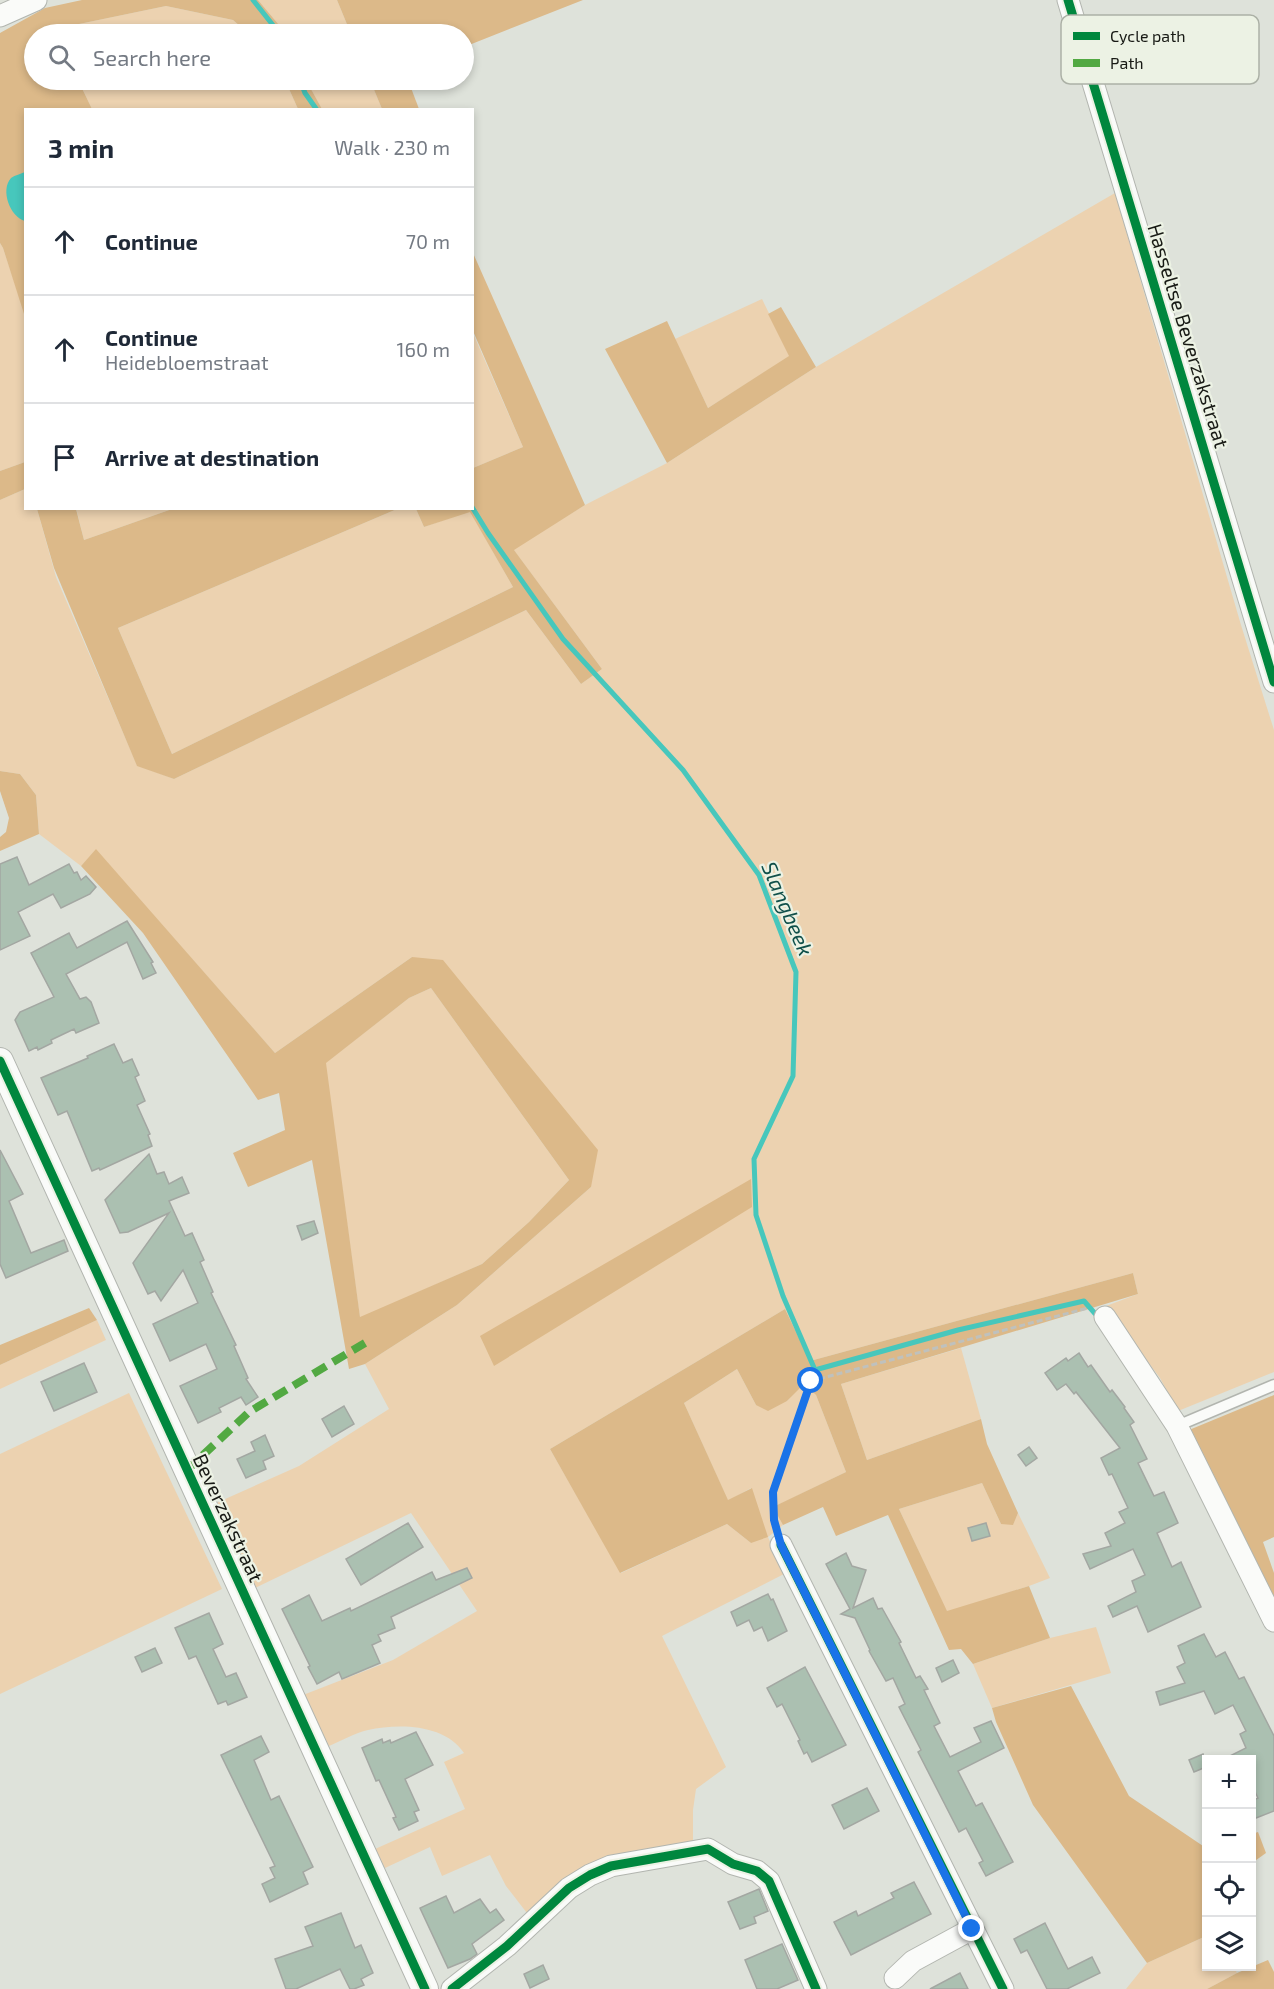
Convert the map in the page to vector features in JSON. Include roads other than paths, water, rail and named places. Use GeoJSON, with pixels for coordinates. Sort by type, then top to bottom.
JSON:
{"type":"FeatureCollection","features":[{"type":"Feature","properties":{"kind":"street"},"geometry":{"type":"LineString","coordinates":[[0,16],[36,0]]}},
{"type":"Feature","properties":{"kind":"street","name":"Hasseltse Beverzakstraat"},"geometry":{"type":"LineString","coordinates":[[1068,0],[1073,15]]}},
{"type":"Feature","properties":{"kind":"street","name":"Hasseltse Beverzakstraat"},"geometry":{"type":"LineString","coordinates":[[1093,84],[1274,682]]}},
{"type":"Feature","properties":{"kind":"street","name":"Beverzakstraat"},"geometry":{"type":"LineString","coordinates":[[0,1061],[425,1989]]}},
{"type":"Feature","properties":{"kind":"street"},"geometry":{"type":"LineString","coordinates":[[1105,1317],[1177,1426],[1274,1621]]}},
{"type":"Feature","properties":{"kind":"street"},"geometry":{"type":"LineString","coordinates":[[781,1545],[1003,1989]]}},
{"type":"Feature","properties":{"kind":"street"},"geometry":{"type":"LineString","coordinates":[[452,1989],[507,1946],[569,1887],[590,1875],[610,1866],[708,1850],[733,1864],[757,1871],[769,1881],[816,1989]]}},
{"type":"Feature","properties":{"kind":"street"},"geometry":{"type":"LineString","coordinates":[[896,1978],[913,1961],[972,1929]]}},
{"type":"Feature","properties":{"kind":"lane"},"geometry":{"type":"LineString","coordinates":[[1177,1426],[1274,1385]]}},
{"type":"Feature","properties":{"kind":"water"},"geometry":{"type":"Polygon","coordinates":[[[24,172],[24,220],[15,214],[8,202],[6,189],[14,176],[24,172]]]}},
{"type":"Feature","properties":{"kind":"waterway","name":"Slangbeek"},"geometry":{"type":"LineString","coordinates":[[253,0],[272,24]]}},
{"type":"Feature","properties":{"kind":"waterway","name":"Slangbeek"},"geometry":{"type":"LineString","coordinates":[[304,90],[316,108]]}},
{"type":"Feature","properties":{"kind":"waterway","name":"Slangbeek"},"geometry":{"type":"LineString","coordinates":[[474,510],[563,639],[683,770],[759,875],[796,972],[793,1076],[754,1159],[756,1215],[783,1296],[815,1370],[958,1330],[1084,1301],[1098,1317]]}}]}
